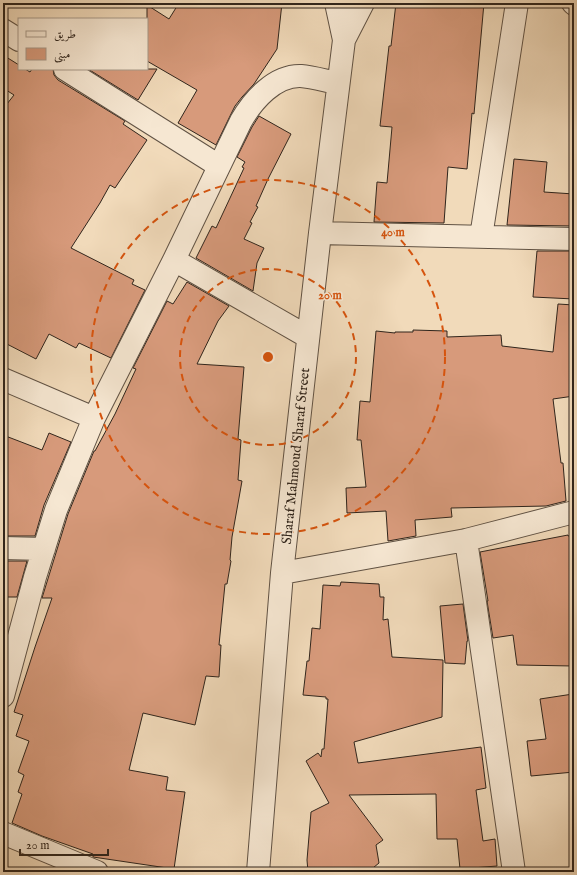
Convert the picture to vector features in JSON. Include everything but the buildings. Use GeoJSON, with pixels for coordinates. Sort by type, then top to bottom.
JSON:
{"type":"FeatureCollection","features":[{"type":"Feature","properties":{"kind":"street"},"geometry":{"type":"LineString","coordinates":[[336,3],[344,40]]}},
{"type":"Feature","properties":{"kind":"street"},"geometry":{"type":"LineString","coordinates":[[344,40],[363,3]]}},
{"type":"Feature","properties":{"kind":"street"},"geometry":{"type":"LineString","coordinates":[[481,237],[517,3]]}},
{"type":"Feature","properties":{"kind":"street"},"geometry":{"type":"LineString","coordinates":[[3,30],[18,39]]}},
{"type":"Feature","properties":{"kind":"street","name":"Sharaf Mahmoud Sharaf Street"},"geometry":{"type":"LineString","coordinates":[[258,872],[282,573],[320,233],[344,40]]}},
{"type":"Feature","properties":{"kind":"street"},"geometry":{"type":"LineString","coordinates":[[67,70],[218,166]]}},
{"type":"Feature","properties":{"kind":"street"},"geometry":{"type":"LineString","coordinates":[[3,696],[35,577],[56,510],[94,418],[174,260],[218,166],[246,111],[256,100],[277,82],[290,77],[301,76],[338,83]]}},
{"type":"Feature","properties":{"kind":"street"},"geometry":{"type":"LineString","coordinates":[[320,233],[574,239]]}},
{"type":"Feature","properties":{"kind":"street"},"geometry":{"type":"LineString","coordinates":[[174,260],[308,337]]}},
{"type":"Feature","properties":{"kind":"street"},"geometry":{"type":"LineString","coordinates":[[3,379],[94,418]]}},
{"type":"Feature","properties":{"kind":"street"},"geometry":{"type":"LineString","coordinates":[[282,573],[466,540],[574,512]]}},
{"type":"Feature","properties":{"kind":"street"},"geometry":{"type":"LineString","coordinates":[[466,540],[514,872]]}},
{"type":"Feature","properties":{"kind":"street"},"geometry":{"type":"LineString","coordinates":[[3,548],[44,549]]}},
{"type":"Feature","properties":{"kind":"street"},"geometry":{"type":"LineString","coordinates":[[3,832],[98,872]]}}]}
